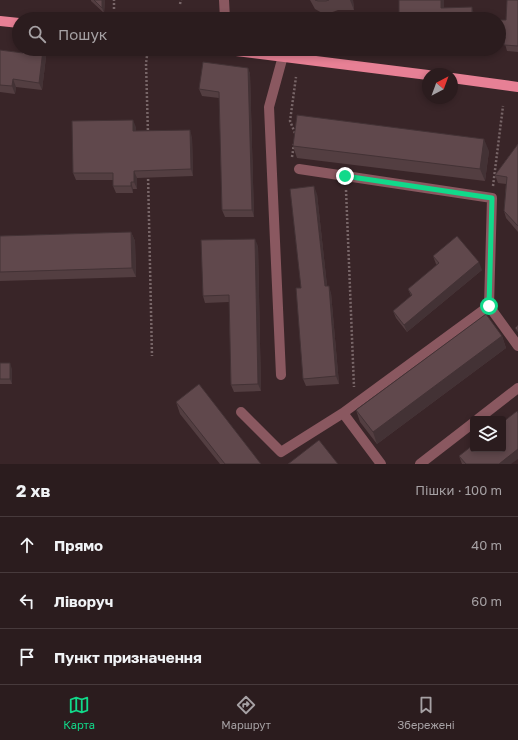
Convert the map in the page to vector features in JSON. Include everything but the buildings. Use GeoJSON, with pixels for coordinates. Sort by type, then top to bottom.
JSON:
{"type":"FeatureCollection","features":[{"type":"Feature","properties":{"kind":"main road"},"geometry":{"type":"LineString","coordinates":[[0,21],[12,22]]}},
{"type":"Feature","properties":{"kind":"main road"},"geometry":{"type":"LineString","coordinates":[[283,56],[422,74]]}},
{"type":"Feature","properties":{"kind":"main road"},"geometry":{"type":"LineString","coordinates":[[458,79],[518,87]]}},
{"type":"Feature","properties":{"kind":"street"},"geometry":{"type":"LineString","coordinates":[[224,0],[225,12]]}},
{"type":"Feature","properties":{"kind":"street"},"geometry":{"type":"LineString","coordinates":[[281,375],[269,107],[283,56]]}},
{"type":"Feature","properties":{"kind":"street"},"geometry":{"type":"LineString","coordinates":[[299,169],[492,198],[489,306],[518,346]]}},
{"type":"Feature","properties":{"kind":"street"},"geometry":{"type":"LineString","coordinates":[[241,412],[281,452],[343,413],[489,306]]}},
{"type":"Feature","properties":{"kind":"street"},"geometry":{"type":"LineString","coordinates":[[482,416],[518,388]]}},
{"type":"Feature","properties":{"kind":"street"},"geometry":{"type":"LineString","coordinates":[[343,413],[381,464]]}},
{"type":"Feature","properties":{"kind":"street"},"geometry":{"type":"LineString","coordinates":[[420,464],[470,425]]}},
{"type":"Feature","properties":{"kind":"path"},"geometry":{"type":"LineString","coordinates":[[114,0],[114,10]]}},
{"type":"Feature","properties":{"kind":"path"},"geometry":{"type":"LineString","coordinates":[[180,4],[181,0]]}},
{"type":"Feature","properties":{"kind":"path"},"geometry":{"type":"LineString","coordinates":[[147,56],[148,142]]}},
{"type":"Feature","properties":{"kind":"path"},"geometry":{"type":"LineString","coordinates":[[296,77],[290,121],[295,131],[291,164],[299,169]]}},
{"type":"Feature","properties":{"kind":"path"},"geometry":{"type":"LineString","coordinates":[[492,198],[503,106]]}},
{"type":"Feature","properties":{"kind":"path"},"geometry":{"type":"LineString","coordinates":[[148,174],[152,356]]}},
{"type":"Feature","properties":{"kind":"path"},"geometry":{"type":"LineString","coordinates":[[345,176],[355,404]]}},
{"type":"Feature","properties":{"kind":"route"},"geometry":{"type":"LineString","coordinates":[[345,176],[492,198],[489,306]]}}]}
